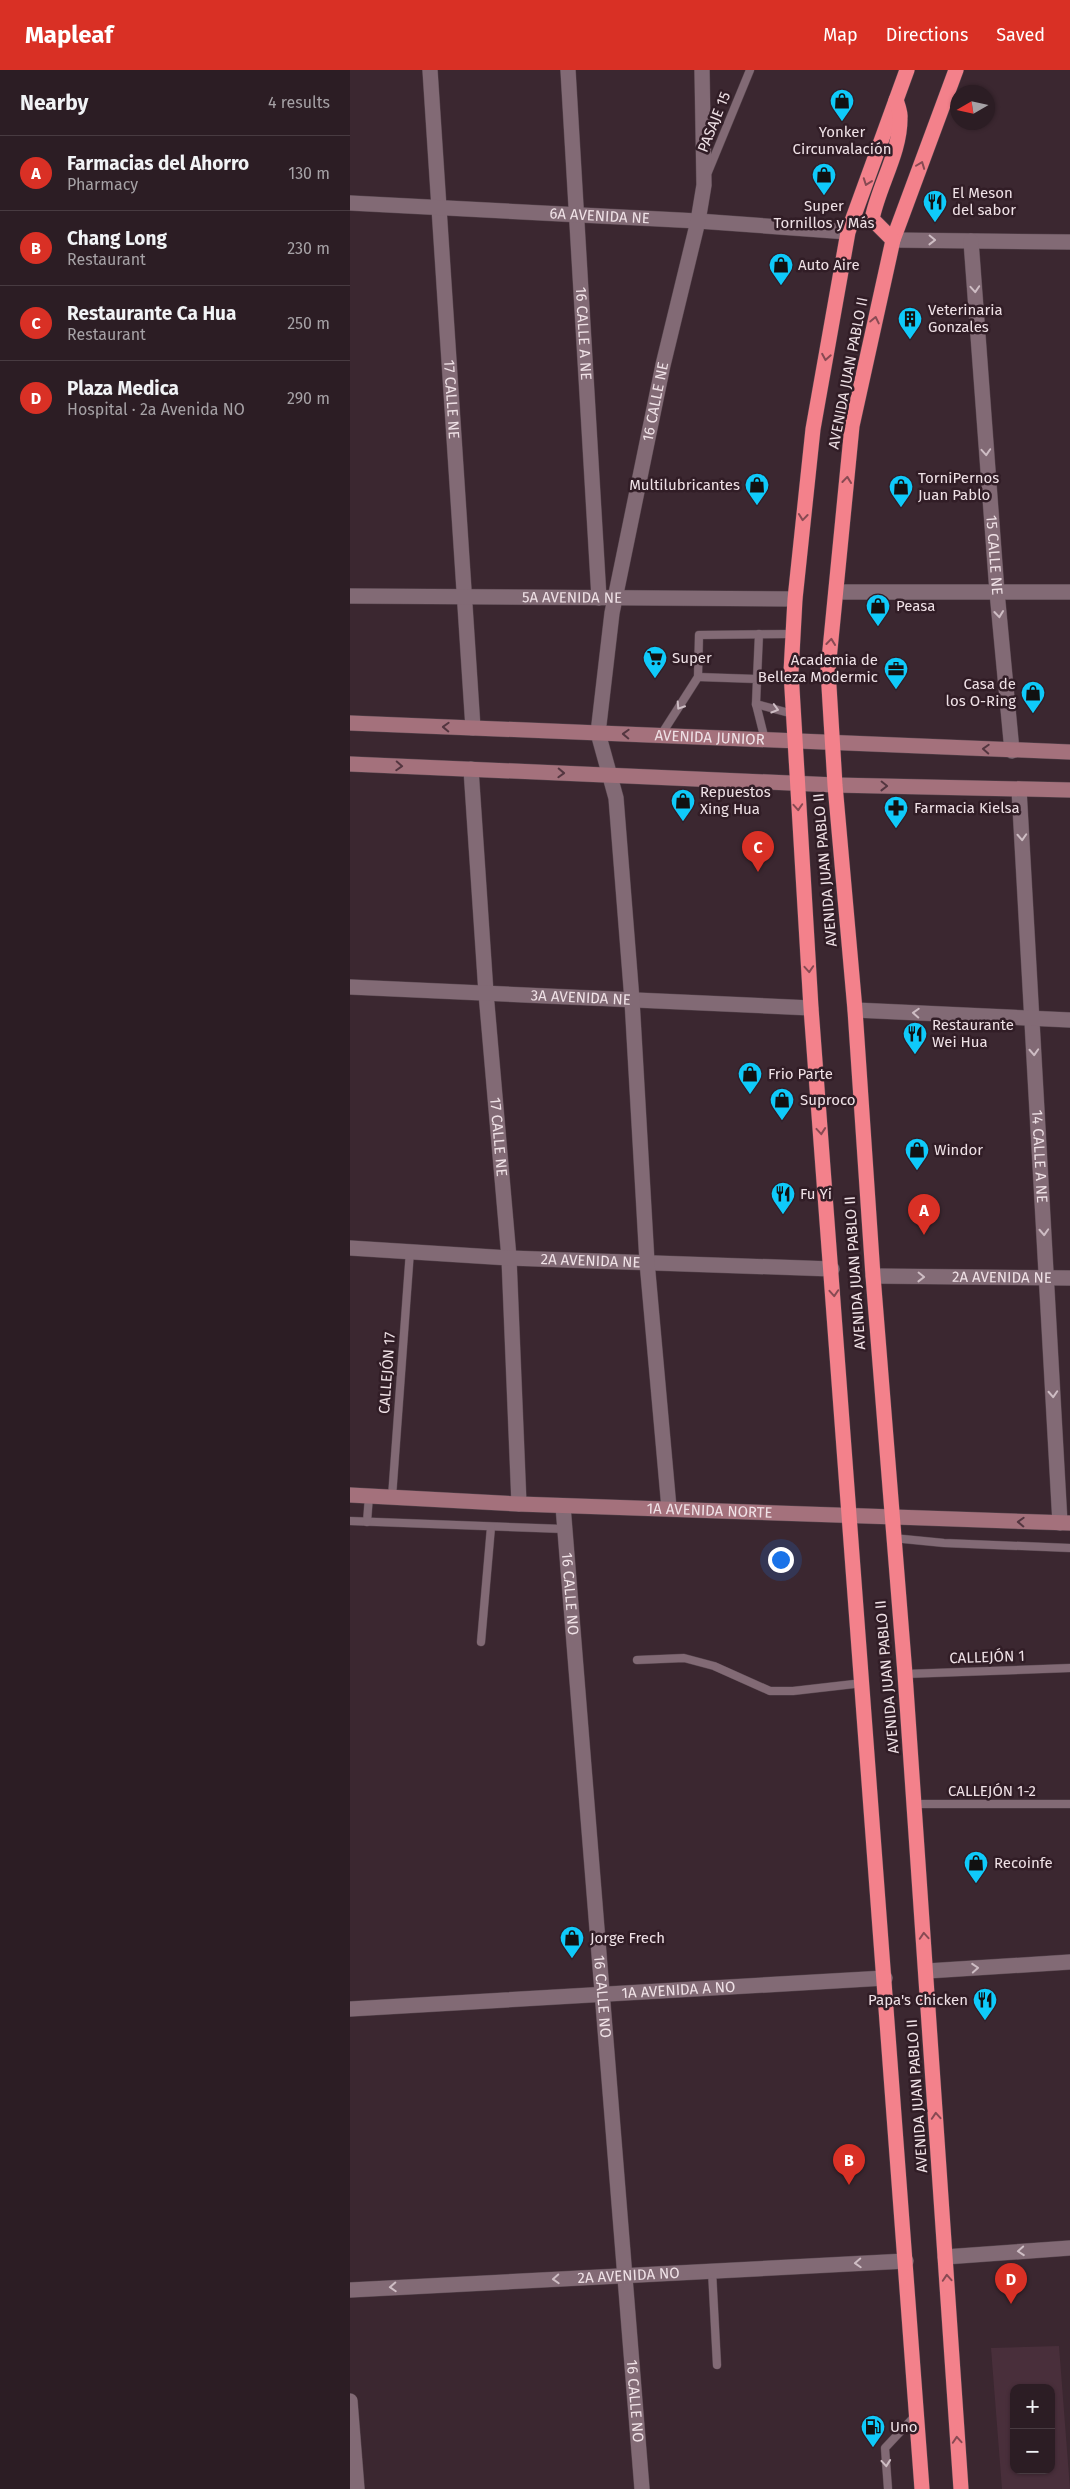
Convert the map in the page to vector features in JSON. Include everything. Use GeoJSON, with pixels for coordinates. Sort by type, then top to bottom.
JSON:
{"type":"FeatureCollection","features":[{"type":"Feature","properties":{"kind":"highway","name":"AVENIDA JUAN PABLO II"},"geometry":{"type":"LineString","coordinates":[[907,70],[848,232],[813,428],[795,599],[791,672],[796,783],[811,1008],[886,1978],[922,2489]]}},
{"type":"Feature","properties":{"kind":"highway","name":"AVENIDA JUAN PABLO II"},"geometry":{"type":"LineString","coordinates":[[956,70],[892,240],[852,426],[828,670],[835,785],[855,1010],[872,1276],[927,1971],[960,2489]]}},
{"type":"Feature","properties":{"kind":"highway"},"geometry":{"type":"LineString","coordinates":[[892,240],[872,219],[876,198],[894,152],[901,118],[896,100]]}},
{"type":"Feature","properties":{"kind":"main road","name":"AVENIDA JUNIOR"},"geometry":{"type":"LineString","coordinates":[[350,722],[1070,752]]}},
{"type":"Feature","properties":{"kind":"main road"},"geometry":{"type":"LineString","coordinates":[[350,764],[835,785],[1070,790]]}},
{"type":"Feature","properties":{"kind":"main road","name":"1A AVENIDA NORTE"},"geometry":{"type":"LineString","coordinates":[[350,1495],[562,1506],[669,1508],[892,1518],[1065,1523]]}},
{"type":"Feature","properties":{"kind":"street","name":"17 CALLE NE"},"geometry":{"type":"LineString","coordinates":[[430,70],[473,728]]}},
{"type":"Feature","properties":{"kind":"street","name":"16 CALLE A NE"},"geometry":{"type":"LineString","coordinates":[[568,70],[599,598]]}},
{"type":"Feature","properties":{"kind":"street","name":"16 CALLE NE"},"geometry":{"type":"LineString","coordinates":[[598,733],[612,613],[663,365],[698,221],[704,185],[702,70]]}},
{"type":"Feature","properties":{"kind":"street","name":"6A AVENIDA NE"},"geometry":{"type":"LineString","coordinates":[[350,203],[578,217],[698,221],[848,232]]}},
{"type":"Feature","properties":{"kind":"street"},"geometry":{"type":"LineString","coordinates":[[892,240],[1070,242]]}},
{"type":"Feature","properties":{"kind":"street","name":"15 CALLE NE"},"geometry":{"type":"LineString","coordinates":[[971,241],[996,592],[1012,751]]}},
{"type":"Feature","properties":{"kind":"street"},"geometry":{"type":"LineString","coordinates":[[836,592],[1070,592]]}},
{"type":"Feature","properties":{"kind":"street","name":"5A AVENIDA NE"},"geometry":{"type":"LineString","coordinates":[[350,596],[795,599]]}},
{"type":"Feature","properties":{"kind":"street"},"geometry":{"type":"LineString","coordinates":[[598,733],[616,798],[632,1000],[647,1262],[669,1508]]}},
{"type":"Feature","properties":{"kind":"street","name":"17 CALLE NE"},"geometry":{"type":"LineString","coordinates":[[471,769],[486,993],[509,1258],[519,1504]]}},
{"type":"Feature","properties":{"kind":"street","name":"14 CALLE A NE"},"geometry":{"type":"LineString","coordinates":[[1019,788],[1046,1278],[1065,1523]]}},
{"type":"Feature","properties":{"kind":"street","name":"3A AVENIDA NE"},"geometry":{"type":"LineString","coordinates":[[350,986],[811,1008]]}},
{"type":"Feature","properties":{"kind":"street"},"geometry":{"type":"LineString","coordinates":[[855,1010],[1070,1020]]}},
{"type":"Feature","properties":{"kind":"street","name":"2A AVENIDA NE"},"geometry":{"type":"LineString","coordinates":[[350,1244],[410,1251],[509,1258],[832,1269]]}},
{"type":"Feature","properties":{"kind":"street","name":"2A AVENIDA NE"},"geometry":{"type":"LineString","coordinates":[[872,1276],[1070,1278]]}},
{"type":"Feature","properties":{"kind":"street","name":"16 CALLE NO"},"geometry":{"type":"LineString","coordinates":[[562,1506],[642,2489]]}},
{"type":"Feature","properties":{"kind":"street"},"geometry":{"type":"LineString","coordinates":[[927,1971],[1070,1962]]}},
{"type":"Feature","properties":{"kind":"street","name":"1A AVENIDA A NO"},"geometry":{"type":"LineString","coordinates":[[350,2009],[886,1978]]}},
{"type":"Feature","properties":{"kind":"street"},"geometry":{"type":"LineString","coordinates":[[945,2257],[1070,2248]]}},
{"type":"Feature","properties":{"kind":"street","name":"2A AVENIDA NO"},"geometry":{"type":"LineString","coordinates":[[350,2290],[906,2260]]}},
{"type":"Feature","properties":{"kind":"street"},"geometry":{"type":"LineString","coordinates":[[350,2401],[357,2489]]}},
{"type":"Feature","properties":{"kind":"lane","name":"PASAJE 15"},"geometry":{"type":"LineString","coordinates":[[704,185],[720,140],[750,70]]}},
{"type":"Feature","properties":{"kind":"lane"},"geometry":{"type":"LineString","coordinates":[[759,634],[756,704],[765,740]]}},
{"type":"Feature","properties":{"kind":"lane"},"geometry":{"type":"LineString","coordinates":[[661,735],[698,677],[699,635],[793,634]]}},
{"type":"Feature","properties":{"kind":"lane"},"geometry":{"type":"LineString","coordinates":[[698,677],[757,679]]}},
{"type":"Feature","properties":{"kind":"lane"},"geometry":{"type":"LineString","coordinates":[[756,704],[793,714]]}},
{"type":"Feature","properties":{"kind":"lane","name":"CALLEJÓN 17"},"geometry":{"type":"LineString","coordinates":[[392,1497],[410,1251]]}},
{"type":"Feature","properties":{"kind":"lane"},"geometry":{"type":"LineString","coordinates":[[368,1522],[369,1496]]}},
{"type":"Feature","properties":{"kind":"lane"},"geometry":{"type":"LineString","coordinates":[[350,1521],[564,1529]]}},
{"type":"Feature","properties":{"kind":"lane"},"geometry":{"type":"LineString","coordinates":[[481,1642],[491,1527]]}},
{"type":"Feature","properties":{"kind":"lane"},"geometry":{"type":"LineString","coordinates":[[894,1538],[944,1543],[1070,1548]]}},
{"type":"Feature","properties":{"kind":"lane"},"geometry":{"type":"LineString","coordinates":[[637,1660],[684,1658],[714,1666],[770,1691],[793,1691],[863,1683]]}},
{"type":"Feature","properties":{"kind":"lane","name":"CALLEJÓN 1"},"geometry":{"type":"LineString","coordinates":[[905,1674],[1070,1668]]}},
{"type":"Feature","properties":{"kind":"lane","name":"CALLEJÓN 1-2"},"geometry":{"type":"LineString","coordinates":[[914,1804],[1070,1804]]}},
{"type":"Feature","properties":{"kind":"lane"},"geometry":{"type":"LineString","coordinates":[[712,2271],[717,2365]]}},
{"type":"Feature","properties":{"kind":"lane"},"geometry":{"type":"LineString","coordinates":[[888,2489],[885,2448],[917,2414]]}},
{"type":"Feature","properties":{"kind":"shaded area"},"geometry":{"type":"Polygon","coordinates":[[[1059,2346],[1070,2489],[1002,2489],[991,2348],[1059,2346]]]}},
{"type":"Feature","properties":{"kind":"place","name":"Yonker Circunvalación"},"geometry":{"type":"Point","coordinates":[842,122]}},
{"type":"Feature","properties":{"kind":"place","name":"Super Tornillos y Más"},"geometry":{"type":"Point","coordinates":[824,196]}},
{"type":"Feature","properties":{"kind":"place","name":"El Meson del sabor"},"geometry":{"type":"Point","coordinates":[935,223]}},
{"type":"Feature","properties":{"kind":"place","name":"Auto Aire"},"geometry":{"type":"Point","coordinates":[781,286]}},
{"type":"Feature","properties":{"kind":"place","name":"Veterinaria Gonzales"},"geometry":{"type":"Point","coordinates":[910,340]}},
{"type":"Feature","properties":{"kind":"place","name":"Multilubricantes"},"geometry":{"type":"Point","coordinates":[757,506]}},
{"type":"Feature","properties":{"kind":"place","name":"TorniPernos Juan Pablo"},"geometry":{"type":"Point","coordinates":[901,508]}},
{"type":"Feature","properties":{"kind":"place","name":"Peasa"},"geometry":{"type":"Point","coordinates":[878,627]}},
{"type":"Feature","properties":{"kind":"place","name":"Super"},"geometry":{"type":"Point","coordinates":[655,679]}},
{"type":"Feature","properties":{"kind":"place","name":"Academia de Belleza Modermic"},"geometry":{"type":"Point","coordinates":[896,690]}},
{"type":"Feature","properties":{"kind":"place","name":"Casa de los O-Ring"},"geometry":{"type":"Point","coordinates":[1033,714]}},
{"type":"Feature","properties":{"kind":"place","name":"Repuestos Xing Hua"},"geometry":{"type":"Point","coordinates":[683,822]}},
{"type":"Feature","properties":{"kind":"place","name":"Farmacia Kielsa"},"geometry":{"type":"Point","coordinates":[896,829]}},
{"type":"Feature","properties":{"kind":"place","name":"Restaurante Ca Hua"},"geometry":{"type":"Point","coordinates":[758,872]}},
{"type":"Feature","properties":{"kind":"place","name":"Restaurante Wei Hua"},"geometry":{"type":"Point","coordinates":[915,1055]}},
{"type":"Feature","properties":{"kind":"place","name":"Frio Parte"},"geometry":{"type":"Point","coordinates":[750,1095]}},
{"type":"Feature","properties":{"kind":"place","name":"Suproco"},"geometry":{"type":"Point","coordinates":[782,1121]}},
{"type":"Feature","properties":{"kind":"place","name":"Windor"},"geometry":{"type":"Point","coordinates":[917,1171]}},
{"type":"Feature","properties":{"kind":"place","name":"Fu Yi"},"geometry":{"type":"Point","coordinates":[783,1215]}},
{"type":"Feature","properties":{"kind":"place","name":"Farmacias del Ahorro"},"geometry":{"type":"Point","coordinates":[924,1235]}},
{"type":"Feature","properties":{"kind":"place","name":"Recoinfe"},"geometry":{"type":"Point","coordinates":[976,1884]}},
{"type":"Feature","properties":{"kind":"place","name":"Jorge Frech"},"geometry":{"type":"Point","coordinates":[572,1959]}},
{"type":"Feature","properties":{"kind":"place","name":"Papa's Chicken"},"geometry":{"type":"Point","coordinates":[985,2021]}},
{"type":"Feature","properties":{"kind":"place","name":"Chang Long"},"geometry":{"type":"Point","coordinates":[849,2185]}},
{"type":"Feature","properties":{"kind":"place","name":"Plaza Medica"},"geometry":{"type":"Point","coordinates":[1011,2304]}},
{"type":"Feature","properties":{"kind":"place","name":"Uno"},"geometry":{"type":"Point","coordinates":[873,2448]}}]}
